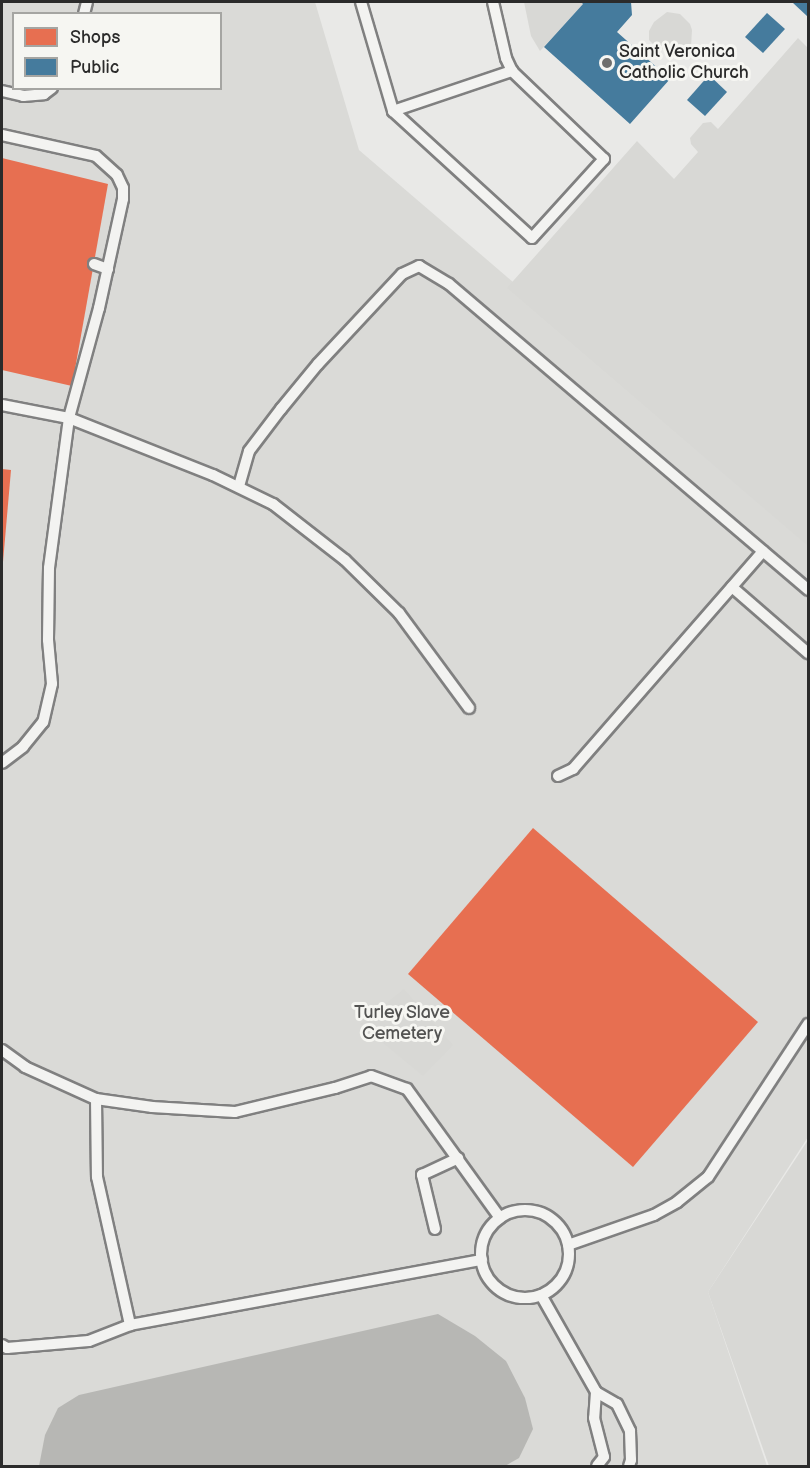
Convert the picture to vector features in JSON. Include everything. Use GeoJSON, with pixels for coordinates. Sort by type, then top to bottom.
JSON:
{"type":"FeatureCollection","features":[{"type":"Feature","properties":{"kind":"lane"},"geometry":{"type":"LineString","coordinates":[[360,2],[393,111],[532,238],[604,159],[512,71],[506,58],[493,2]]}},
{"type":"Feature","properties":{"kind":"lane"},"geometry":{"type":"LineString","coordinates":[[393,111],[512,71]]}},
{"type":"Feature","properties":{"kind":"lane"},"geometry":{"type":"LineString","coordinates":[[2,91],[23,96],[44,94],[49,90]]}},
{"type":"Feature","properties":{"kind":"lane"},"geometry":{"type":"LineString","coordinates":[[2,135],[96,156],[117,175],[123,188],[123,199],[108,269],[69,418],[49,568],[48,640],[52,684],[43,722],[23,747],[2,763]]}},
{"type":"Feature","properties":{"kind":"lane"},"geometry":{"type":"LineString","coordinates":[[94,264],[108,269]]}},
{"type":"Feature","properties":{"kind":"lane"},"geometry":{"type":"LineString","coordinates":[[239,486],[249,451],[288,400],[402,274],[419,266],[449,284],[808,590]]}},
{"type":"Feature","properties":{"kind":"lane"},"geometry":{"type":"LineString","coordinates":[[2,405],[69,418],[239,486],[273,504],[345,560],[399,612],[469,708]]}},
{"type":"Feature","properties":{"kind":"lane"},"geometry":{"type":"LineString","coordinates":[[558,776],[573,769],[763,551]]}},
{"type":"Feature","properties":{"kind":"lane"},"geometry":{"type":"LineString","coordinates":[[732,587],[808,653]]}},
{"type":"Feature","properties":{"kind":"lane"},"geometry":{"type":"LineString","coordinates":[[568,1245],[654,1215],[677,1202],[708,1177],[808,1024]]}},
{"type":"Feature","properties":{"kind":"lane"},"geometry":{"type":"LineString","coordinates":[[2,1050],[25,1067],[96,1099],[152,1107],[235,1112],[335,1088],[371,1076],[407,1089],[500,1218]]}},
{"type":"Feature","properties":{"kind":"lane"},"geometry":{"type":"LineString","coordinates":[[96,1099],[97,1177],[130,1325]]}},
{"type":"Feature","properties":{"kind":"lane"},"geometry":{"type":"LineString","coordinates":[[435,1229],[422,1175],[458,1158]]}},
{"type":"Feature","properties":{"kind":"lane"},"geometry":{"type":"LineString","coordinates":[[527,1210],[541,1213],[558,1226],[568,1245],[566,1269],[556,1285],[541,1295],[515,1297],[503,1292],[486,1273],[482,1260],[485,1237],[500,1218],[512,1212],[527,1210]]}},
{"type":"Feature","properties":{"kind":"lane"},"geometry":{"type":"LineString","coordinates":[[2,1345],[7,1348],[89,1341],[130,1325],[482,1260]]}},
{"type":"Feature","properties":{"kind":"lane"},"geometry":{"type":"LineString","coordinates":[[541,1295],[596,1392],[617,1404],[630,1431],[632,1460],[629,1467]]}},
{"type":"Feature","properties":{"kind":"lane"},"geometry":{"type":"LineString","coordinates":[[596,1392],[594,1418],[604,1457],[597,1467]]}},
{"type":"Feature","properties":{"kind":"shaded area"},"geometry":{"type":"Polygon","coordinates":[[[2,2],[315,2],[359,150],[808,535],[808,1137],[708,1292],[767,1466],[2,1466],[2,2]]]}},
{"type":"Feature","properties":{"kind":"shaded area"},"geometry":{"type":"Polygon","coordinates":[[[438,1314],[475,1336],[506,1361],[525,1398],[533,1429],[519,1458],[505,1466],[39,1466],[45,1435],[58,1408],[79,1395],[438,1314]]]}},
{"type":"Feature","properties":{"kind":"green space"},"geometry":{"type":"Polygon","coordinates":[[[524,2],[581,2],[583,4],[540,51],[531,36],[524,2]]]}},
{"type":"Feature","properties":{"kind":"green space"},"geometry":{"type":"Polygon","coordinates":[[[667,12],[680,14],[690,24],[691,47],[682,52],[657,48],[649,40],[649,31],[654,22],[667,12]]]}},
{"type":"Feature","properties":{"kind":"green space"},"geometry":{"type":"Polygon","coordinates":[[[798,38],[808,48],[808,546],[507,288],[637,141],[674,179],[698,152],[691,144],[690,138],[703,123],[711,122],[718,129],[798,38]]]}},
{"type":"Feature","properties":{"kind":"green space","name":"Turley Slave Cemetery"},"geometry":{"type":"Polygon","coordinates":[[[404,989],[453,1045],[423,1076],[360,1024],[404,989]]]}},
{"type":"Feature","properties":{"kind":"green space"},"geometry":{"type":"Polygon","coordinates":[[[808,1140],[808,1466],[769,1466],[708,1292],[808,1140]]]}},
{"type":"Feature","properties":{"kind":"building: Shops"},"geometry":{"type":"Polygon","coordinates":[[[2,158],[108,184],[72,386],[2,370],[2,158]]]}},
{"type":"Feature","properties":{"kind":"building: Shops"},"geometry":{"type":"Polygon","coordinates":[[[2,469],[11,470],[3,562],[2,562],[2,469]]]}},
{"type":"Feature","properties":{"kind":"building: Shops"},"geometry":{"type":"Polygon","coordinates":[[[533,828],[758,1022],[633,1167],[408,974],[533,828]]]}},
{"type":"Feature","properties":{"kind":"building: Public","name":"Saint Veronica Catholic Church"},"geometry":{"type":"Polygon","coordinates":[[[581,2],[631,2],[632,15],[617,32],[670,79],[630,124],[544,47],[583,4],[581,2]]]}},
{"type":"Feature","properties":{"kind":"building: Public"},"geometry":{"type":"Polygon","coordinates":[[[792,2],[808,2],[808,17],[792,2]]]}},
{"type":"Feature","properties":{"kind":"building: Public"},"geometry":{"type":"Polygon","coordinates":[[[767,13],[785,29],[763,53],[745,37],[767,13]]]}},
{"type":"Feature","properties":{"kind":"building: Public"},"geometry":{"type":"Polygon","coordinates":[[[709,75],[727,92],[705,116],[687,100],[709,75]]]}},
{"type":"Feature","properties":{"kind":"place","name":"Saint Veronica Catholic Church"},"geometry":{"type":"Point","coordinates":[607,63]}}]}
